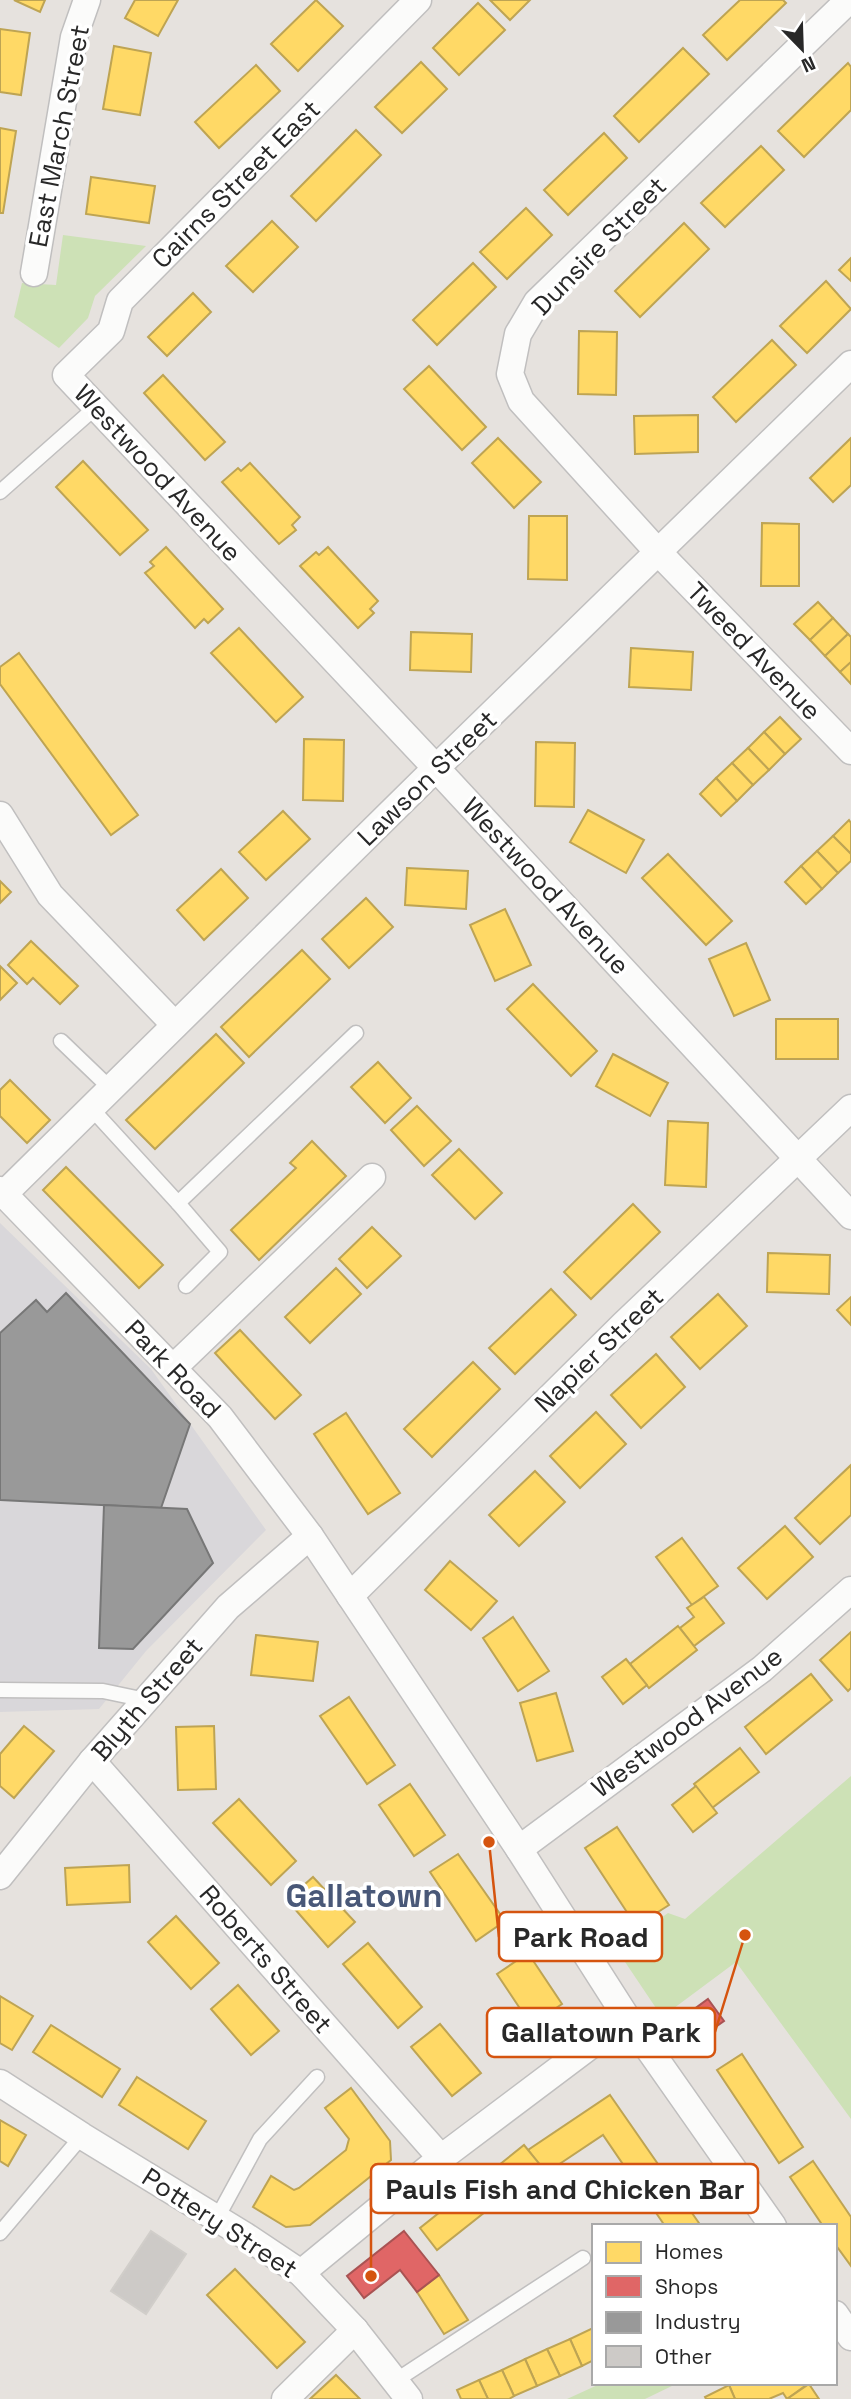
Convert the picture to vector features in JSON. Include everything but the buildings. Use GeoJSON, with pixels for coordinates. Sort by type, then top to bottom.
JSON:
{"type":"FeatureCollection","features":[{"type":"Feature","properties":{"kind":"street","name":"East March Street"},"geometry":{"type":"LineString","coordinates":[[34,273],[74,37],[87,0]]}},
{"type":"Feature","properties":{"kind":"street","name":"Cairns Street East"},"geometry":{"type":"LineString","coordinates":[[66,375],[111,331],[120,300],[418,0]]}},
{"type":"Feature","properties":{"kind":"street","name":"Dunsire Street"},"geometry":{"type":"LineString","coordinates":[[658,552],[521,401],[510,374],[518,334],[537,302],[849,0]]}},
{"type":"Feature","properties":{"kind":"street","name":"Lawson Street"},"geometry":{"type":"LineString","coordinates":[[2,1192],[111,1089],[851,364]]}},
{"type":"Feature","properties":{"kind":"street","name":"Westwood Avenue"},"geometry":{"type":"LineString","coordinates":[[66,375],[436,768],[851,1216]]}},
{"type":"Feature","properties":{"kind":"street","name":"Tweed Avenue"},"geometry":{"type":"LineString","coordinates":[[658,552],[851,751]]}},
{"type":"Feature","properties":{"kind":"street"},"geometry":{"type":"LineString","coordinates":[[0,815],[50,895],[175,1025]]}},
{"type":"Feature","properties":{"kind":"street","name":"Napier Street"},"geometry":{"type":"LineString","coordinates":[[350,1596],[624,1324],[851,1108]]}},
{"type":"Feature","properties":{"kind":"street"},"geometry":{"type":"LineString","coordinates":[[173,1368],[372,1177]]}},
{"type":"Feature","properties":{"kind":"street","name":"Park Road"},"geometry":{"type":"LineString","coordinates":[[2,1192],[220,1417],[310,1536],[519,1849],[627,2018],[772,2224]]}},
{"type":"Feature","properties":{"kind":"street","name":"Blyth Street"},"geometry":{"type":"LineString","coordinates":[[0,1876],[92,1761],[228,1607],[310,1536]]}},
{"type":"Feature","properties":{"kind":"street","name":"Westwood Avenue"},"geometry":{"type":"LineString","coordinates":[[519,1849],[762,1670],[851,1590]]}},
{"type":"Feature","properties":{"kind":"street","name":"Roberts Street"},"geometry":{"type":"LineString","coordinates":[[92,1761],[441,2158]]}},
{"type":"Feature","properties":{"kind":"street"},"geometry":{"type":"LineString","coordinates":[[301,2273],[441,2158],[627,2018]]}},
{"type":"Feature","properties":{"kind":"street","name":"Pottery Street"},"geometry":{"type":"LineString","coordinates":[[0,2083],[301,2273],[355,2330],[402,2390]]}},
{"type":"Feature","properties":{"kind":"street"},"geometry":{"type":"LineString","coordinates":[[837,2317],[851,2337]]}},
{"type":"Feature","properties":{"kind":"street"},"geometry":{"type":"LineString","coordinates":[[285,2399],[355,2330]]}},
{"type":"Feature","properties":{"kind":"lane"},"geometry":{"type":"LineString","coordinates":[[0,492],[96,407]]}},
{"type":"Feature","properties":{"kind":"lane"},"geometry":{"type":"LineString","coordinates":[[178,1203],[356,1033]]}},
{"type":"Feature","properties":{"kind":"lane"},"geometry":{"type":"LineString","coordinates":[[61,1041],[111,1089]]}},
{"type":"Feature","properties":{"kind":"lane"},"geometry":{"type":"LineString","coordinates":[[91,1108],[220,1252],[186,1286]]}},
{"type":"Feature","properties":{"kind":"lane"},"geometry":{"type":"LineString","coordinates":[[0,1690],[103,1691],[146,1700]]}},
{"type":"Feature","properties":{"kind":"lane"},"geometry":{"type":"LineString","coordinates":[[217,2218],[261,2139],[317,2077]]}},
{"type":"Feature","properties":{"kind":"lane"},"geometry":{"type":"LineString","coordinates":[[0,2233],[82,2136]]}},
{"type":"Feature","properties":{"kind":"lane"},"geometry":{"type":"LineString","coordinates":[[402,2390],[583,2258]]}},
{"type":"Feature","properties":{"kind":"shaded area"},"geometry":{"type":"Polygon","coordinates":[[[0,1223],[151,1369],[266,1530],[146,1651],[99,1709],[0,1712],[0,1223]]]}},
{"type":"Feature","properties":{"kind":"green space"},"geometry":{"type":"Polygon","coordinates":[[[63,235],[146,246],[95,296],[88,318],[59,348],[14,317],[22,283],[56,285],[63,235]]]}},
{"type":"Feature","properties":{"kind":"green space"},"geometry":{"type":"Polygon","coordinates":[[[851,1776],[851,2119],[736,1962],[662,2017],[617,1950],[668,1913],[685,1919],[851,1776]]]}},
{"type":"Feature","properties":{"kind":"green space"},"geometry":{"type":"Polygon","coordinates":[[[598,2385],[674,2385],[645,2399],[567,2399],[598,2385]]]}},
{"type":"Feature","properties":{"kind":"place","name":"Park Road"},"geometry":{"type":"Point","coordinates":[489,1842]}},
{"type":"Feature","properties":{"kind":"place","name":"Gallatown Park"},"geometry":{"type":"Point","coordinates":[745,1935]}},
{"type":"Feature","properties":{"kind":"place","name":"Pauls Fish and Chicken Bar"},"geometry":{"type":"Point","coordinates":[371,2276]}},
{"type":"Feature","properties":{"kind":"district","name":"Gallatown"},"geometry":{"type":"Point","coordinates":[364,1896]}}]}
